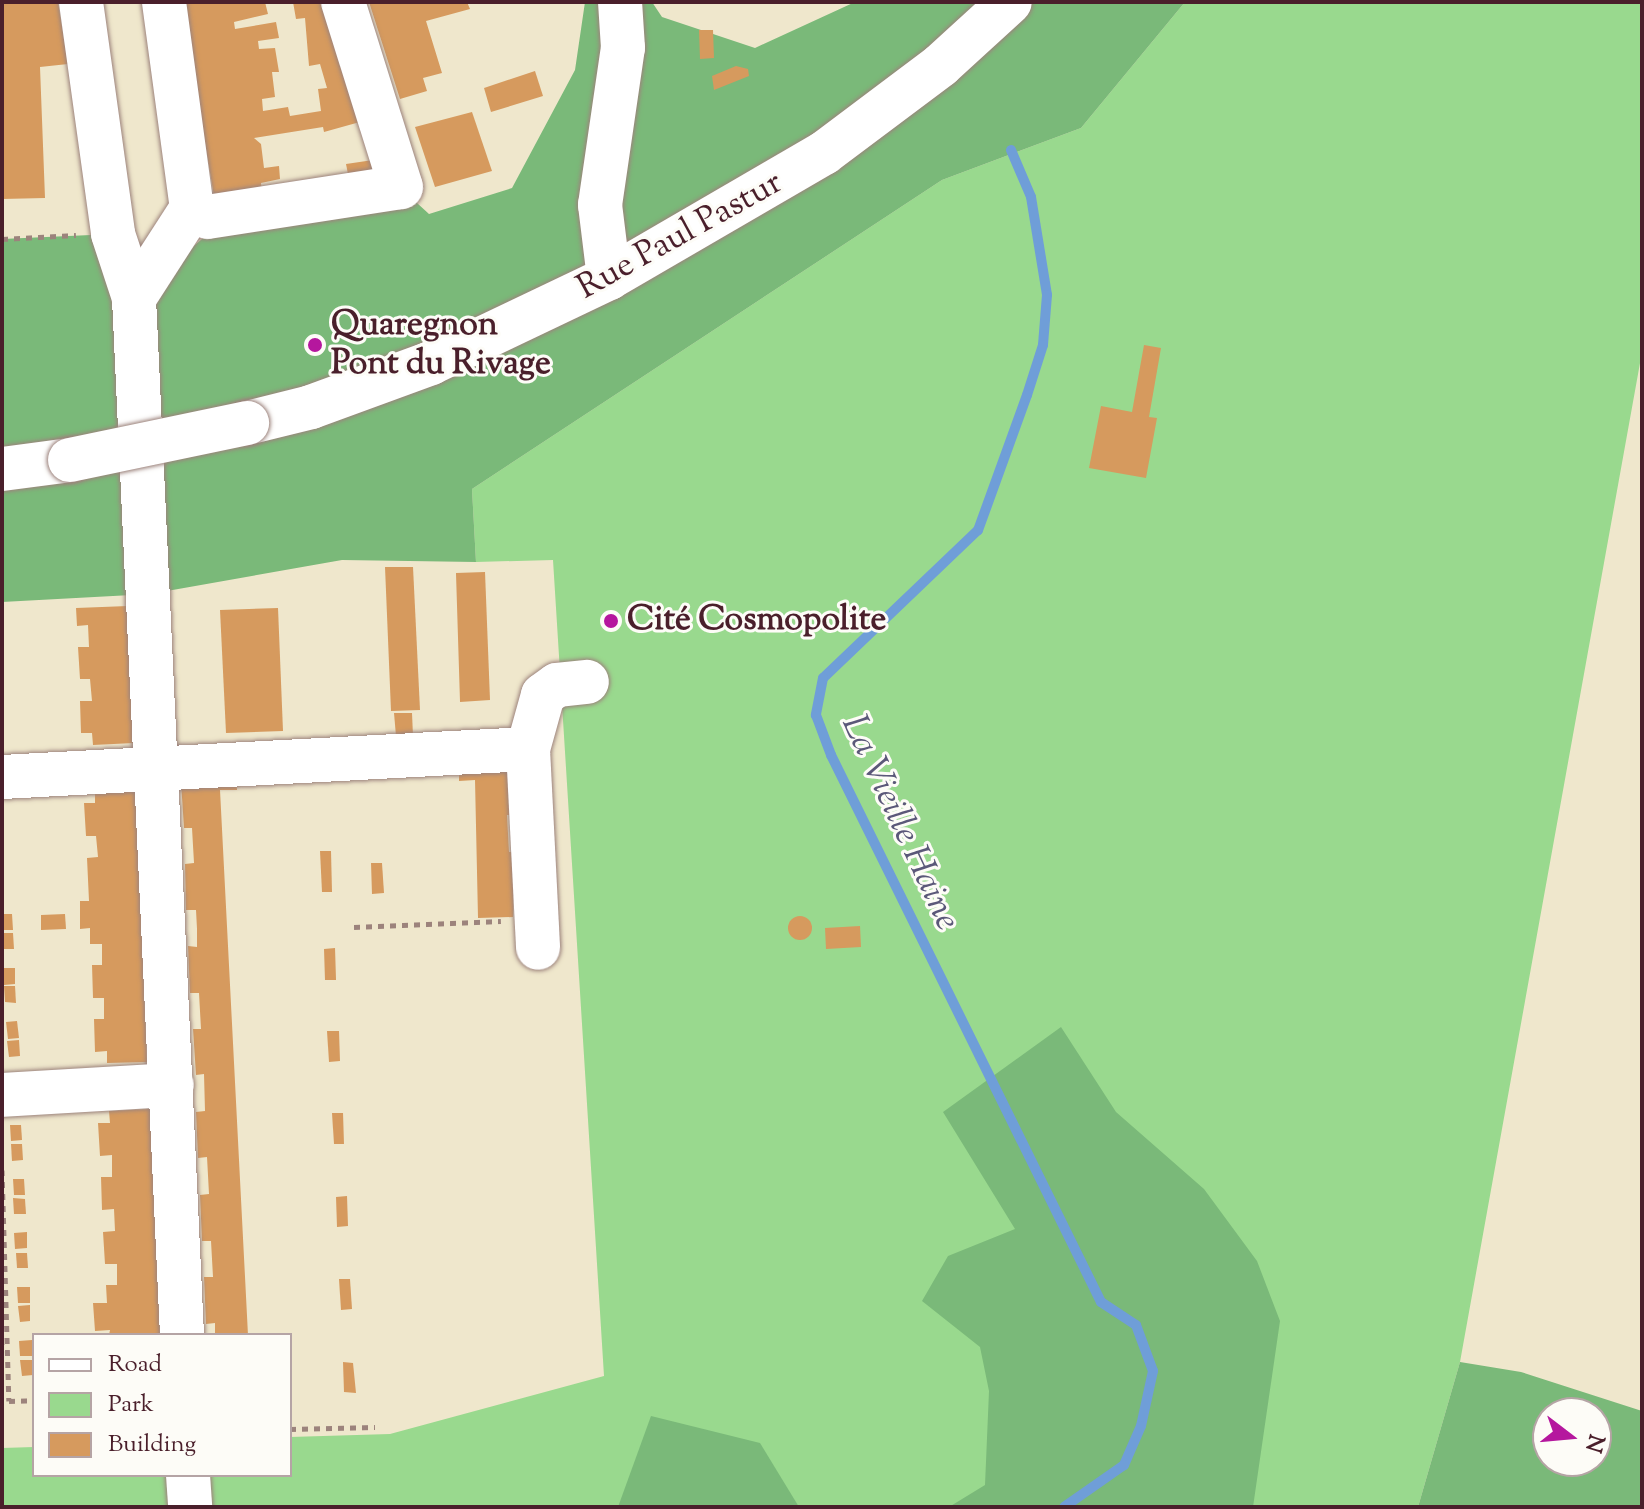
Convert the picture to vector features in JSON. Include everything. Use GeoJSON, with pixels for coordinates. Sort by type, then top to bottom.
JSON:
{"type":"FeatureCollection","features":[{"type":"Feature","properties":{"kind":"street"},"geometry":{"type":"LineString","coordinates":[[81,2],[113,234],[134,298],[146,499],[182,1333]]}},
{"type":"Feature","properties":{"kind":"street"},"geometry":{"type":"LineString","coordinates":[[164,2],[200,212]]}},
{"type":"Feature","properties":{"kind":"street"},"geometry":{"type":"LineString","coordinates":[[134,298],[200,212],[401,187],[343,2]]}},
{"type":"Feature","properties":{"kind":"street"},"geometry":{"type":"LineString","coordinates":[[609,278],[600,205],[623,48],[620,2]]}},
{"type":"Feature","properties":{"kind":"street","name":"Rue Paul Pastur"},"geometry":{"type":"LineString","coordinates":[[2,469],[70,460],[247,423],[311,407],[431,363],[609,278],[824,153],[961,49],[1010,2]]}},
{"type":"Feature","properties":{"kind":"street"},"geometry":{"type":"LineString","coordinates":[[538,934],[528,749],[543,695],[557,685],[587,682]]}},
{"type":"Feature","properties":{"kind":"street"},"geometry":{"type":"LineString","coordinates":[[2,777],[528,749]]}},
{"type":"Feature","properties":{"kind":"street"},"geometry":{"type":"LineString","coordinates":[[2,1095],[172,1085]]}},
{"type":"Feature","properties":{"kind":"street"},"geometry":{"type":"LineString","coordinates":[[188,1477],[190,1507]]}},
{"type":"Feature","properties":{"kind":"path"},"geometry":{"type":"LineString","coordinates":[[2,239],[113,234]]}},
{"type":"Feature","properties":{"kind":"path"},"geometry":{"type":"LineString","coordinates":[[354,927],[538,934]]}},
{"type":"Feature","properties":{"kind":"path"},"geometry":{"type":"LineString","coordinates":[[2,1170],[9,1401],[32,1400]]}},
{"type":"Feature","properties":{"kind":"path"},"geometry":{"type":"LineString","coordinates":[[292,1429],[375,1427]]}},
{"type":"Feature","properties":{"kind":"green space"},"geometry":{"type":"Polygon","coordinates":[[[585,2],[652,2],[662,17],[755,48],[855,2],[1185,2],[1081,128],[942,180],[472,489],[476,562],[342,560],[150,594],[2,602],[2,239],[113,234],[134,297],[202,239],[405,192],[429,214],[512,188],[575,70],[585,2]]]}},
{"type":"Feature","properties":{"kind":"green space"},"geometry":{"type":"Polygon","coordinates":[[[1185,2],[1642,2],[1642,352],[1460,1362],[1418,1507],[2,1507],[2,1448],[32,1447],[32,1477],[292,1477],[292,1437],[390,1434],[604,1376],[553,560],[476,562],[472,489],[942,180],[1081,128],[1185,2]]]}},
{"type":"Feature","properties":{"kind":"green space"},"geometry":{"type":"Polygon","coordinates":[[[1061,1027],[1116,1112],[1204,1189],[1257,1261],[1280,1321],[1253,1507],[949,1507],[985,1485],[989,1391],[980,1347],[922,1301],[948,1256],[1015,1229],[943,1112],[1061,1027]]]}},
{"type":"Feature","properties":{"kind":"green space"},"geometry":{"type":"Polygon","coordinates":[[[1460,1362],[1521,1372],[1599,1397],[1532,1397],[1532,1477],[1612,1477],[1612,1401],[1642,1411],[1642,1507],[1418,1507],[1460,1362]]]}},
{"type":"Feature","properties":{"kind":"green space"},"geometry":{"type":"Polygon","coordinates":[[[651,1416],[760,1443],[799,1507],[618,1507],[651,1416]]]}},
{"type":"Feature","properties":{"kind":"building"},"geometry":{"type":"Polygon","coordinates":[[[2,2],[58,2],[68,64],[40,67],[45,198],[2,199],[2,2]]]}},
{"type":"Feature","properties":{"kind":"building"},"geometry":{"type":"Polygon","coordinates":[[[181,2],[265,2],[268,14],[234,22],[235,29],[276,22],[279,38],[258,41],[259,49],[275,48],[279,72],[272,72],[275,97],[262,99],[263,111],[288,107],[290,116],[321,111],[318,89],[327,88],[320,64],[309,66],[305,18],[296,19],[293,2],[330,2],[367,120],[324,132],[323,127],[254,138],[261,144],[264,168],[279,166],[280,179],[261,183],[262,194],[214,196],[181,2]]]}},
{"type":"Feature","properties":{"kind":"building"},"geometry":{"type":"Polygon","coordinates":[[[369,2],[467,2],[470,9],[426,21],[442,73],[423,78],[427,91],[400,99],[369,2]]]}},
{"type":"Feature","properties":{"kind":"building"},"geometry":{"type":"Polygon","coordinates":[[[699,30],[713,30],[714,58],[700,59],[699,30]]]}},
{"type":"Feature","properties":{"kind":"building"},"geometry":{"type":"Polygon","coordinates":[[[736,66],[748,69],[749,76],[714,90],[712,76],[736,66]]]}},
{"type":"Feature","properties":{"kind":"building"},"geometry":{"type":"Polygon","coordinates":[[[535,71],[543,96],[491,112],[484,88],[535,71]]]}},
{"type":"Feature","properties":{"kind":"building"},"geometry":{"type":"Polygon","coordinates":[[[472,112],[492,171],[435,187],[415,127],[472,112]]]}},
{"type":"Feature","properties":{"kind":"building"},"geometry":{"type":"Polygon","coordinates":[[[380,159],[381,173],[349,179],[346,164],[380,159]]]}},
{"type":"Feature","properties":{"kind":"building"},"geometry":{"type":"Polygon","coordinates":[[[1144,345],[1161,348],[1149,417],[1157,418],[1146,478],[1089,468],[1101,406],[1132,412],[1144,345]]]}},
{"type":"Feature","properties":{"kind":"building"},"geometry":{"type":"Polygon","coordinates":[[[385,567],[413,567],[420,710],[391,711],[385,567]]]}},
{"type":"Feature","properties":{"kind":"building"},"geometry":{"type":"Polygon","coordinates":[[[485,572],[490,700],[460,702],[456,573],[485,572]]]}},
{"type":"Feature","properties":{"kind":"building"},"geometry":{"type":"Polygon","coordinates":[[[128,606],[134,743],[93,745],[92,733],[81,733],[80,701],[92,701],[90,679],[80,679],[78,647],[89,647],[88,625],[77,626],[76,608],[128,606]]]}},
{"type":"Feature","properties":{"kind":"building"},"geometry":{"type":"Polygon","coordinates":[[[278,608],[283,731],[226,733],[220,610],[278,608]]]}},
{"type":"Feature","properties":{"kind":"building"},"geometry":{"type":"Polygon","coordinates":[[[394,713],[412,713],[413,736],[396,736],[394,713]]]}},
{"type":"Feature","properties":{"kind":"building"},"geometry":{"type":"Polygon","coordinates":[[[459,761],[511,770],[512,815],[507,815],[509,852],[515,852],[513,917],[478,918],[475,780],[459,781],[459,761]]]}},
{"type":"Feature","properties":{"kind":"building"},"geometry":{"type":"Polygon","coordinates":[[[236,770],[237,790],[220,790],[248,1333],[215,1333],[215,1323],[206,1324],[204,1277],[213,1277],[211,1241],[202,1241],[200,1195],[209,1194],[207,1157],[198,1158],[196,1112],[205,1111],[204,1074],[196,1075],[193,1029],[201,1029],[199,993],[190,993],[188,946],[197,947],[197,929],[196,910],[186,910],[185,864],[194,863],[192,828],[184,828],[181,782],[236,770]]]}},
{"type":"Feature","properties":{"kind":"building"},"geometry":{"type":"Polygon","coordinates":[[[136,789],[147,1062],[107,1063],[107,1051],[95,1052],[94,1019],[104,1019],[104,998],[93,998],[92,965],[102,965],[102,944],[90,944],[90,928],[80,929],[80,901],[89,901],[87,858],[98,857],[96,836],[86,836],[84,803],[95,803],[95,792],[136,789]]]}},
{"type":"Feature","properties":{"kind":"building"},"geometry":{"type":"Polygon","coordinates":[[[320,851],[331,851],[332,892],[322,892],[320,851]]]}},
{"type":"Feature","properties":{"kind":"building"},"geometry":{"type":"Polygon","coordinates":[[[371,863],[382,863],[384,893],[372,894],[371,863]]]}},
{"type":"Feature","properties":{"kind":"building"},"geometry":{"type":"Polygon","coordinates":[[[2,914],[12,914],[13,930],[2,930],[2,914]]]}},
{"type":"Feature","properties":{"kind":"building"},"geometry":{"type":"Polygon","coordinates":[[[65,914],[66,929],[41,930],[41,915],[65,914]]]}},
{"type":"Feature","properties":{"kind":"building"},"geometry":{"type":"Polygon","coordinates":[[[800,916],[809,919],[812,928],[809,937],[800,940],[791,937],[788,928],[791,919],[800,916]]]}},
{"type":"Feature","properties":{"kind":"building"},"geometry":{"type":"Polygon","coordinates":[[[860,926],[861,947],[826,949],[825,928],[860,926]]]}},
{"type":"Feature","properties":{"kind":"building"},"geometry":{"type":"Polygon","coordinates":[[[2,933],[13,933],[14,949],[2,949],[2,933]]]}},
{"type":"Feature","properties":{"kind":"building"},"geometry":{"type":"Polygon","coordinates":[[[335,948],[336,980],[325,980],[324,949],[335,948]]]}},
{"type":"Feature","properties":{"kind":"building"},"geometry":{"type":"Polygon","coordinates":[[[3,968],[15,968],[15,984],[4,985],[3,968]]]}},
{"type":"Feature","properties":{"kind":"building"},"geometry":{"type":"Polygon","coordinates":[[[4,986],[15,986],[16,1003],[5,1002],[4,986]]]}},
{"type":"Feature","properties":{"kind":"building"},"geometry":{"type":"Polygon","coordinates":[[[17,1021],[19,1038],[8,1039],[6,1022],[17,1021]]]}},
{"type":"Feature","properties":{"kind":"building"},"geometry":{"type":"Polygon","coordinates":[[[327,1031],[339,1031],[340,1061],[329,1062],[327,1031]]]}},
{"type":"Feature","properties":{"kind":"building"},"geometry":{"type":"Polygon","coordinates":[[[19,1040],[20,1056],[9,1057],[7,1041],[19,1040]]]}},
{"type":"Feature","properties":{"kind":"building"},"geometry":{"type":"Polygon","coordinates":[[[150,1109],[160,1333],[95,1331],[93,1303],[107,1303],[106,1285],[117,1285],[117,1264],[105,1264],[103,1232],[115,1231],[114,1209],[102,1210],[101,1177],[112,1177],[112,1155],[100,1156],[98,1123],[110,1123],[109,1111],[150,1109]]]}},
{"type":"Feature","properties":{"kind":"building"},"geometry":{"type":"Polygon","coordinates":[[[332,1113],[343,1113],[344,1144],[334,1144],[332,1113]]]}},
{"type":"Feature","properties":{"kind":"building"},"geometry":{"type":"Polygon","coordinates":[[[10,1125],[21,1125],[22,1140],[11,1141],[10,1125]]]}},
{"type":"Feature","properties":{"kind":"building"},"geometry":{"type":"Polygon","coordinates":[[[11,1144],[22,1144],[23,1160],[12,1161],[11,1144]]]}},
{"type":"Feature","properties":{"kind":"building"},"geometry":{"type":"Polygon","coordinates":[[[13,1179],[24,1179],[25,1195],[14,1195],[13,1179]]]}},
{"type":"Feature","properties":{"kind":"building"},"geometry":{"type":"Polygon","coordinates":[[[347,1196],[348,1226],[337,1227],[336,1197],[347,1196]]]}},
{"type":"Feature","properties":{"kind":"building"},"geometry":{"type":"Polygon","coordinates":[[[13,1198],[25,1199],[26,1214],[14,1214],[13,1198]]]}},
{"type":"Feature","properties":{"kind":"building"},"geometry":{"type":"Polygon","coordinates":[[[27,1232],[27,1248],[15,1249],[14,1233],[27,1232]]]}},
{"type":"Feature","properties":{"kind":"building"},"geometry":{"type":"Polygon","coordinates":[[[16,1253],[27,1253],[28,1268],[17,1268],[16,1253]]]}},
{"type":"Feature","properties":{"kind":"building"},"geometry":{"type":"Polygon","coordinates":[[[339,1279],[350,1279],[352,1309],[341,1310],[339,1279]]]}},
{"type":"Feature","properties":{"kind":"building"},"geometry":{"type":"Polygon","coordinates":[[[17,1287],[30,1287],[30,1303],[18,1303],[17,1287]]]}},
{"type":"Feature","properties":{"kind":"building"},"geometry":{"type":"Polygon","coordinates":[[[30,1305],[30,1321],[20,1322],[18,1306],[30,1305]]]}},
{"type":"Feature","properties":{"kind":"building"},"geometry":{"type":"Polygon","coordinates":[[[32,1340],[32,1356],[20,1356],[19,1341],[32,1340]]]}},
{"type":"Feature","properties":{"kind":"building"},"geometry":{"type":"Polygon","coordinates":[[[20,1360],[32,1360],[32,1375],[22,1376],[20,1360]]]}},
{"type":"Feature","properties":{"kind":"building"},"geometry":{"type":"Polygon","coordinates":[[[343,1362],[353,1363],[356,1393],[344,1392],[343,1362]]]}},
{"type":"Feature","properties":{"kind":"waterway","name":"La Vieille Haine"},"geometry":{"type":"LineString","coordinates":[[1011,150],[1031,197],[1047,295],[1043,345],[1027,395],[978,530],[823,678],[816,715],[831,755],[1101,1302],[1136,1325],[1153,1371],[1141,1426],[1124,1465],[1064,1507]]}},
{"type":"Feature","properties":{"kind":"place","name":"Quaregnon Pont du Rivage"},"geometry":{"type":"Point","coordinates":[315,345]}},
{"type":"Feature","properties":{"kind":"place","name":"Cité Cosmopolite"},"geometry":{"type":"Point","coordinates":[611,621]}}]}
